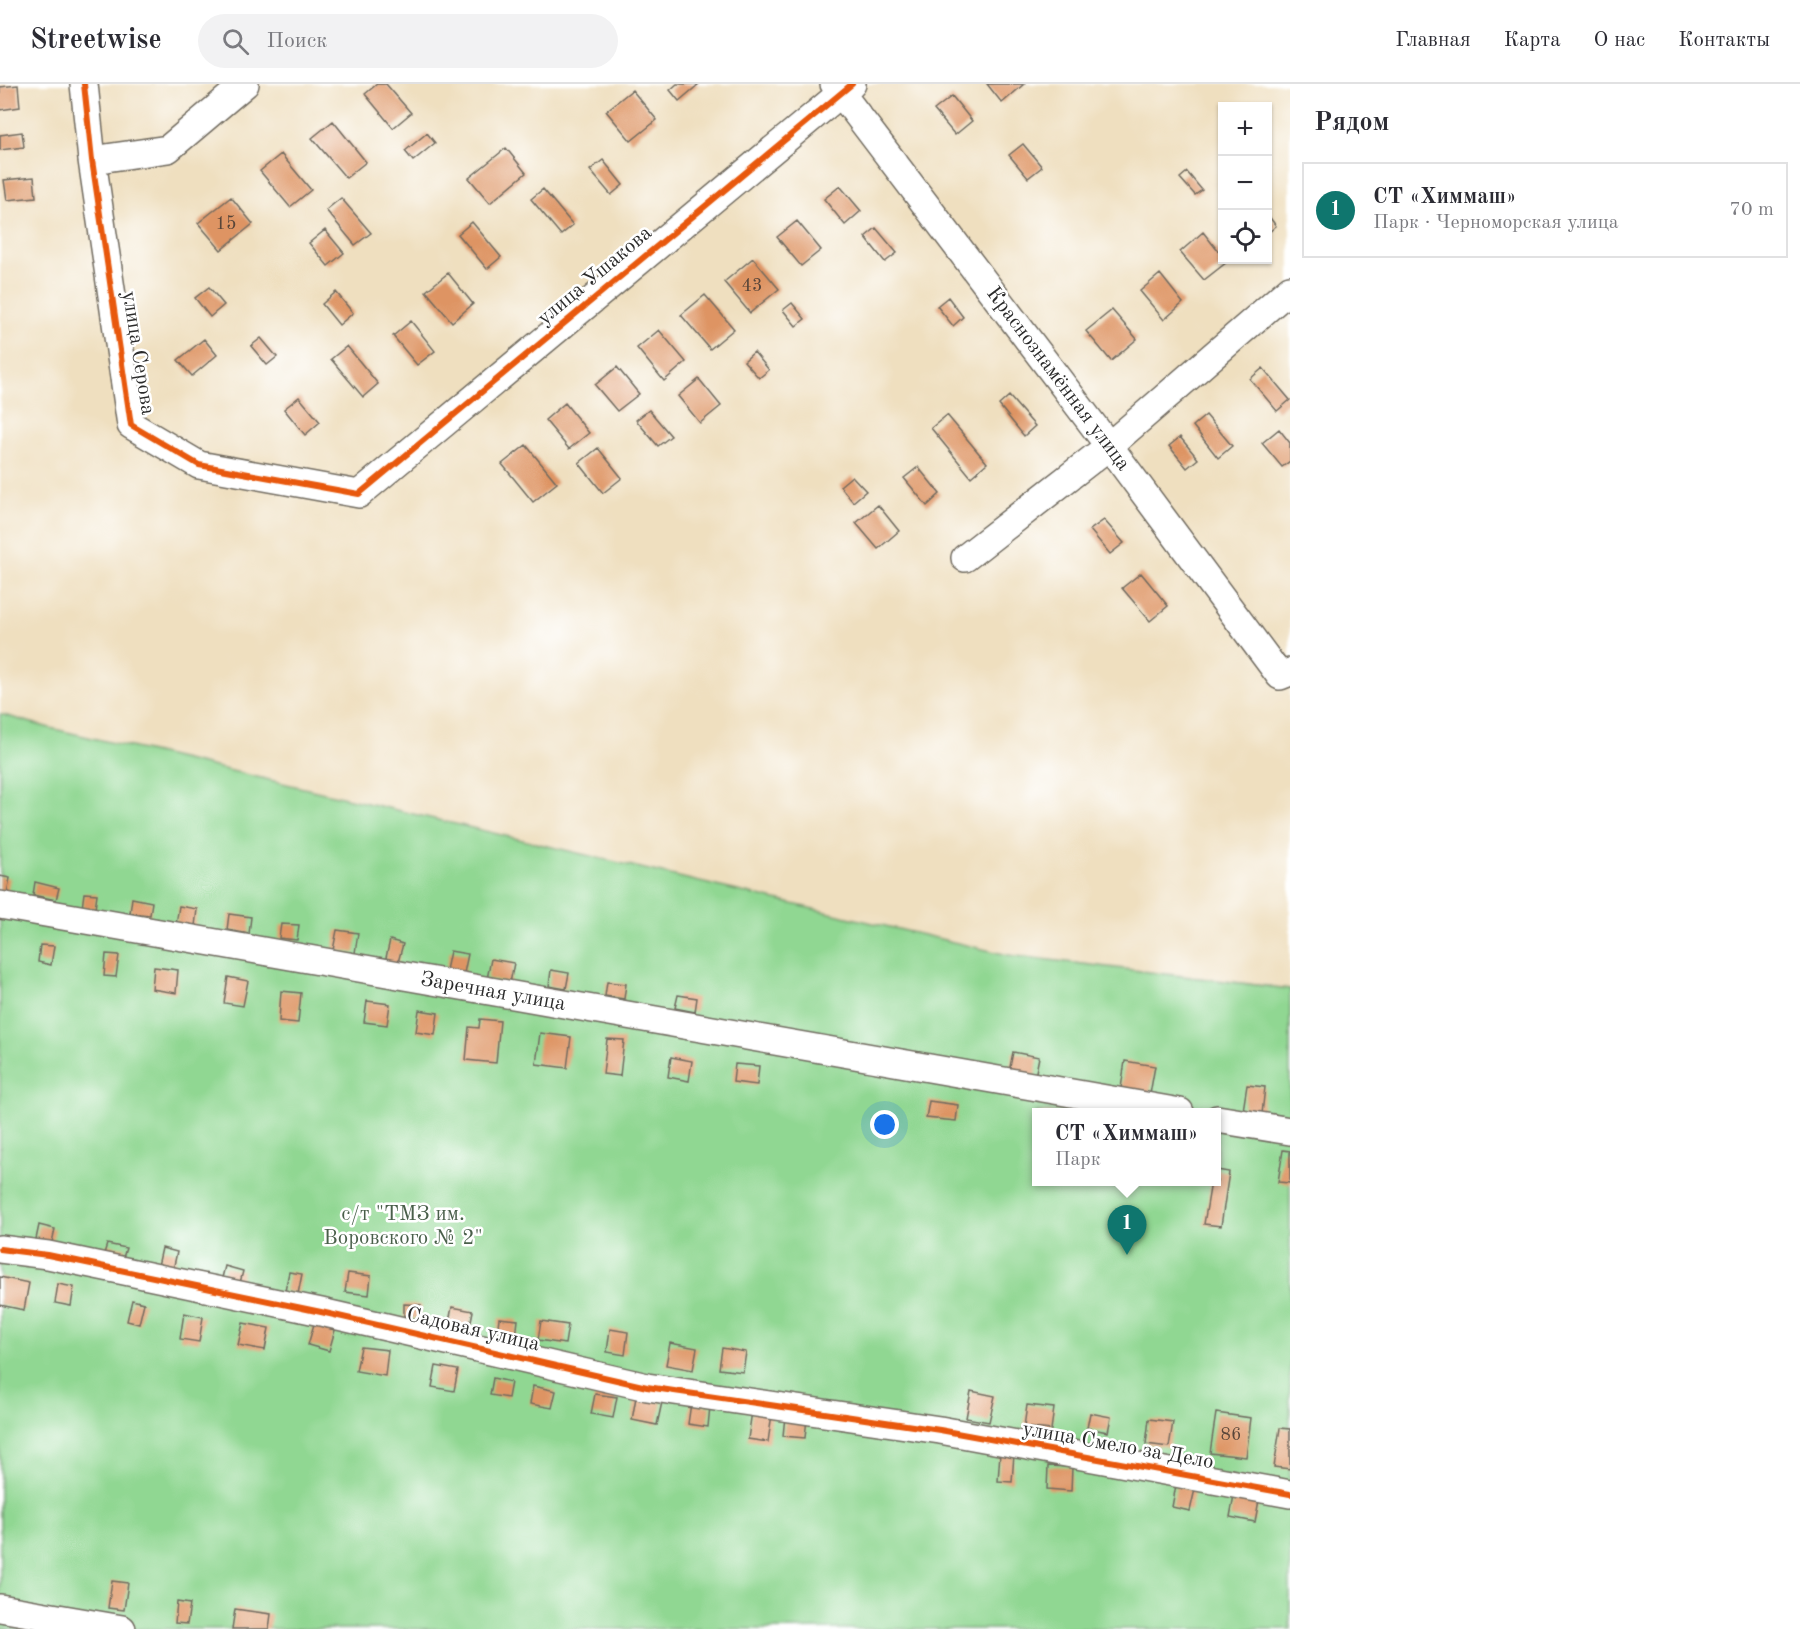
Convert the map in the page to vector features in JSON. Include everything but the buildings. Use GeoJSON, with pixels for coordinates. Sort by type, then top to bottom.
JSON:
{"type":"FeatureCollection","features":[{"type":"Feature","properties":{"kind":"street","name":"улица Серова"},"geometry":{"type":"LineString","coordinates":[[84,84],[92,160],[131,426],[200,465],[359,494]]}},
{"type":"Feature","properties":{"kind":"street"},"geometry":{"type":"LineString","coordinates":[[92,160],[168,149],[245,84]]}},
{"type":"Feature","properties":{"kind":"street","name":"Краснознамённая улица"},"geometry":{"type":"LineString","coordinates":[[842,87],[1109,446],[1285,674]]}},
{"type":"Feature","properties":{"kind":"street","name":"улица Ушакова"},"geometry":{"type":"LineString","coordinates":[[359,494],[842,87]]}},
{"type":"Feature","properties":{"kind":"street"},"geometry":{"type":"LineString","coordinates":[[965,558],[1109,446],[1290,289]]}},
{"type":"Feature","properties":{"kind":"street","name":"Заречная улица"},"geometry":{"type":"LineString","coordinates":[[0,905],[1151,1108]]}},
{"type":"Feature","properties":{"kind":"street"},"geometry":{"type":"LineString","coordinates":[[1221,1120],[1290,1131]]}},
{"type":"Feature","properties":{"kind":"street","name":"Садовая улица"},"geometry":{"type":"LineString","coordinates":[[0,1249],[48,1255],[321,1312],[646,1388],[940,1430]]}},
{"type":"Feature","properties":{"kind":"street","name":"улица Смело за Дело"},"geometry":{"type":"LineString","coordinates":[[940,1430],[1290,1494]]}},
{"type":"Feature","properties":{"kind":"street"},"geometry":{"type":"LineString","coordinates":[[0,1608],[122,1629]]}},
{"type":"Feature","properties":{"kind":"green space","name":"с/т \"ТМЗ им. Воровского № 2\""},"geometry":{"type":"Polygon","coordinates":[[[0,714],[50,728],[1008,955],[1290,989],[1290,1629],[0,1629],[0,714]]]}},
{"type":"Feature","properties":{"kind":"cycle path"},"geometry":{"type":"LineString","coordinates":[[84,84],[92,160],[131,425],[199,465],[359,494],[852,84]]}},
{"type":"Feature","properties":{"kind":"cycle path"},"geometry":{"type":"LineString","coordinates":[[0,1249],[48,1255],[321,1312],[647,1387],[940,1430],[1290,1494]]}},
{"type":"Feature","properties":{"kind":"place","name":"СТ «Химмаш»"},"geometry":{"type":"Point","coordinates":[1127,1255]}}]}
